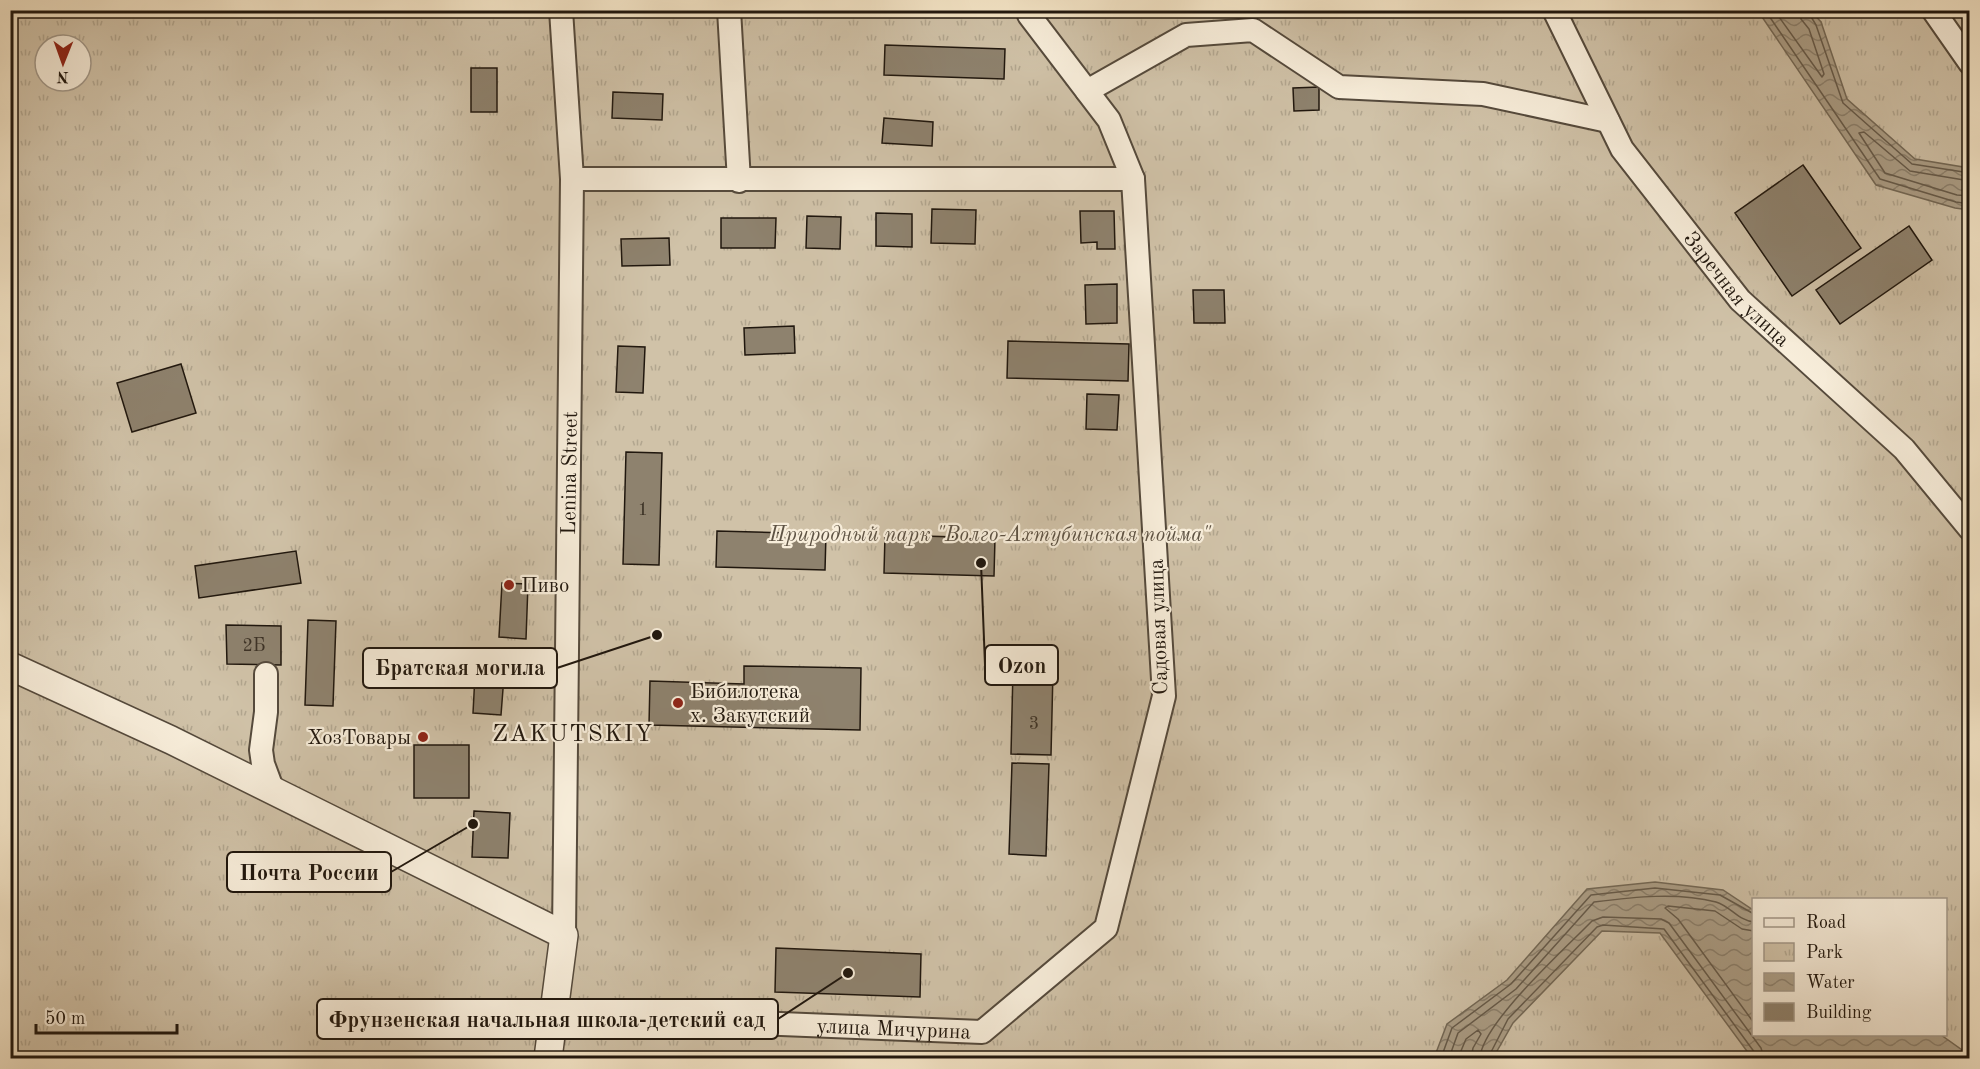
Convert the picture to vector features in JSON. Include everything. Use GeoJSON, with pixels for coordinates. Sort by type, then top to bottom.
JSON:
{"type":"FeatureCollection","features":[{"type":"Feature","properties":{"kind":"street","name":"Lenina Street"},"geometry":{"type":"LineString","coordinates":[[561,10],[572,179],[564,935]]}},
{"type":"Feature","properties":{"kind":"street"},"geometry":{"type":"LineString","coordinates":[[729,10],[739,180]]}},
{"type":"Feature","properties":{"kind":"street","name":"Садовая улица"},"geometry":{"type":"LineString","coordinates":[[982,1032],[1106,928],[1164,696],[1133,179],[1109,120],[1029,15],[1028,10]]}},
{"type":"Feature","properties":{"kind":"street","name":"Заречная улица"},"geometry":{"type":"LineString","coordinates":[[1554,10],[1622,149],[1740,300],[1904,449],[1970,529]]}},
{"type":"Feature","properties":{"kind":"street"},"geometry":{"type":"LineString","coordinates":[[1933,10],[1970,63]]}},
{"type":"Feature","properties":{"kind":"street"},"geometry":{"type":"LineString","coordinates":[[1087,91],[1186,35],[1253,30],[1339,87],[1483,94],[1608,121]]}},
{"type":"Feature","properties":{"kind":"street"},"geometry":{"type":"LineString","coordinates":[[572,179],[1133,179]]}},
{"type":"Feature","properties":{"kind":"street"},"geometry":{"type":"LineString","coordinates":[[10,666],[273,791],[564,935],[548,1059]]}},
{"type":"Feature","properties":{"kind":"street"},"geometry":{"type":"LineString","coordinates":[[266,674],[266,712],[261,750],[263,764],[273,791]]}},
{"type":"Feature","properties":{"kind":"street","name":"улица Мичурина"},"geometry":{"type":"LineString","coordinates":[[555,1015],[982,1032]]}},
{"type":"Feature","properties":{"kind":"green space","name":"Природный парк \"Волго-Ахтубинская пойма\""},"geometry":{"type":"Polygon","coordinates":[[[11,11],[1969,11],[1969,1058],[11,1058],[11,11]]]}},
{"type":"Feature","properties":{"kind":"water"},"geometry":{"type":"Polygon","coordinates":[[[1758,11],[1811,11],[1821,22],[1847,99],[1915,159],[1969,168],[1969,210],[1876,185],[1758,11]]]}},
{"type":"Feature","properties":{"kind":"water"},"geometry":{"type":"Polygon","coordinates":[[[1655,882],[1723,890],[1752,909],[1752,1036],[1942,1036],[1969,1055],[1969,1058],[1752,1058],[1660,933],[1602,931],[1513,1023],[1493,1058],[1434,1058],[1447,1024],[1507,980],[1587,889],[1655,882]]]}},
{"type":"Feature","properties":{"kind":"building"},"geometry":{"type":"Polygon","coordinates":[[[885,45],[1005,49],[1004,79],[884,75],[885,45]]]}},
{"type":"Feature","properties":{"kind":"building"},"geometry":{"type":"Polygon","coordinates":[[[471,68],[497,68],[497,112],[471,112],[471,68]]]}},
{"type":"Feature","properties":{"kind":"building"},"geometry":{"type":"Polygon","coordinates":[[[1319,87],[1319,110],[1294,111],[1293,88],[1319,87]]]}},
{"type":"Feature","properties":{"kind":"building"},"geometry":{"type":"Polygon","coordinates":[[[613,92],[663,94],[662,120],[612,118],[613,92]]]}},
{"type":"Feature","properties":{"kind":"building"},"geometry":{"type":"Polygon","coordinates":[[[884,118],[933,122],[932,146],[882,143],[884,118]]]}},
{"type":"Feature","properties":{"kind":"building"},"geometry":{"type":"Polygon","coordinates":[[[1803,165],[1861,248],[1792,296],[1735,213],[1803,165]]]}},
{"type":"Feature","properties":{"kind":"building"},"geometry":{"type":"Polygon","coordinates":[[[932,209],[976,210],[975,244],[931,243],[932,209]]]}},
{"type":"Feature","properties":{"kind":"building"},"geometry":{"type":"Polygon","coordinates":[[[1080,211],[1114,211],[1115,249],[1097,249],[1097,242],[1081,243],[1080,211]]]}},
{"type":"Feature","properties":{"kind":"building"},"geometry":{"type":"Polygon","coordinates":[[[876,213],[912,214],[912,247],[876,246],[876,213]]]}},
{"type":"Feature","properties":{"kind":"building"},"geometry":{"type":"Polygon","coordinates":[[[807,216],[841,217],[840,249],[806,248],[807,216]]]}},
{"type":"Feature","properties":{"kind":"building"},"geometry":{"type":"Polygon","coordinates":[[[721,218],[776,218],[775,248],[721,248],[721,218]]]}},
{"type":"Feature","properties":{"kind":"building"},"geometry":{"type":"Polygon","coordinates":[[[1909,226],[1932,260],[1840,324],[1816,290],[1909,226]]]}},
{"type":"Feature","properties":{"kind":"building"},"geometry":{"type":"Polygon","coordinates":[[[669,238],[670,265],[622,266],[621,239],[669,238]]]}},
{"type":"Feature","properties":{"kind":"building"},"geometry":{"type":"Polygon","coordinates":[[[1117,284],[1117,323],[1086,324],[1085,285],[1117,284]]]}},
{"type":"Feature","properties":{"kind":"building"},"geometry":{"type":"Polygon","coordinates":[[[1193,290],[1224,290],[1225,323],[1194,323],[1193,290]]]}},
{"type":"Feature","properties":{"kind":"building"},"geometry":{"type":"Polygon","coordinates":[[[794,326],[795,353],[745,355],[744,328],[794,326]]]}},
{"type":"Feature","properties":{"kind":"building"},"geometry":{"type":"Polygon","coordinates":[[[1008,341],[1129,344],[1128,381],[1007,378],[1008,341]]]}},
{"type":"Feature","properties":{"kind":"building"},"geometry":{"type":"Polygon","coordinates":[[[618,346],[645,347],[643,393],[616,392],[618,346]]]}},
{"type":"Feature","properties":{"kind":"building"},"geometry":{"type":"Polygon","coordinates":[[[181,364],[196,413],[132,432],[117,383],[181,364]]]}},
{"type":"Feature","properties":{"kind":"building"},"geometry":{"type":"Polygon","coordinates":[[[1087,394],[1119,395],[1117,430],[1086,429],[1087,394]]]}},
{"type":"Feature","properties":{"kind":"building"},"geometry":{"type":"Polygon","coordinates":[[[626,452],[662,453],[659,565],[623,564],[626,452]]]}},
{"type":"Feature","properties":{"kind":"building"},"geometry":{"type":"Polygon","coordinates":[[[717,531],[826,534],[825,570],[716,567],[717,531]]]}},
{"type":"Feature","properties":{"kind":"building"},"geometry":{"type":"Polygon","coordinates":[[[885,535],[995,538],[994,576],[884,573],[885,535]]]}},
{"type":"Feature","properties":{"kind":"building"},"geometry":{"type":"Polygon","coordinates":[[[296,551],[301,583],[199,598],[195,566],[296,551]]]}},
{"type":"Feature","properties":{"kind":"building"},"geometry":{"type":"Polygon","coordinates":[[[502,583],[528,584],[526,639],[499,637],[502,583]]]}},
{"type":"Feature","properties":{"kind":"building"},"geometry":{"type":"Polygon","coordinates":[[[308,620],[336,621],[333,706],[305,705],[308,620]]]}},
{"type":"Feature","properties":{"kind":"building"},"geometry":{"type":"Polygon","coordinates":[[[226,625],[281,626],[281,665],[227,664],[226,625]]]}},
{"type":"Feature","properties":{"kind":"building"},"geometry":{"type":"Polygon","coordinates":[[[744,666],[861,668],[860,730],[649,725],[650,681],[744,684],[744,666]]]}},
{"type":"Feature","properties":{"kind":"building"},"geometry":{"type":"Polygon","coordinates":[[[1013,670],[1053,671],[1051,755],[1011,754],[1013,670]]]}},
{"type":"Feature","properties":{"kind":"building"},"geometry":{"type":"Polygon","coordinates":[[[475,675],[504,676],[501,715],[473,713],[475,675]]]}},
{"type":"Feature","properties":{"kind":"building"},"geometry":{"type":"Polygon","coordinates":[[[414,745],[469,745],[469,798],[414,798],[414,745]]]}},
{"type":"Feature","properties":{"kind":"building"},"geometry":{"type":"Polygon","coordinates":[[[1012,763],[1049,764],[1046,856],[1009,854],[1012,763]]]}},
{"type":"Feature","properties":{"kind":"building"},"geometry":{"type":"Polygon","coordinates":[[[474,811],[510,813],[508,858],[472,857],[474,811]]]}},
{"type":"Feature","properties":{"kind":"building"},"geometry":{"type":"Polygon","coordinates":[[[776,948],[921,954],[920,997],[775,992],[776,948]]]}},
{"type":"Feature","properties":{"kind":"place","name":"Ozon"},"geometry":{"type":"Point","coordinates":[981,563]}},
{"type":"Feature","properties":{"kind":"place","name":"Пиво"},"geometry":{"type":"Point","coordinates":[509,585]}},
{"type":"Feature","properties":{"kind":"place","name":"Братская могила"},"geometry":{"type":"Point","coordinates":[657,635]}},
{"type":"Feature","properties":{"kind":"place","name":"Бибилотека х. Закутский"},"geometry":{"type":"Point","coordinates":[678,703]}},
{"type":"Feature","properties":{"kind":"place","name":"ХозТовары"},"geometry":{"type":"Point","coordinates":[423,737]}},
{"type":"Feature","properties":{"kind":"place","name":"Почта России"},"geometry":{"type":"Point","coordinates":[473,824]}},
{"type":"Feature","properties":{"kind":"place","name":"Фрунзенская начальная школа-детский сад"},"geometry":{"type":"Point","coordinates":[848,973]}},
{"type":"Feature","properties":{"kind":"district","name":"ZAKUTSKIY"},"geometry":{"type":"Point","coordinates":[573,733]}}]}
